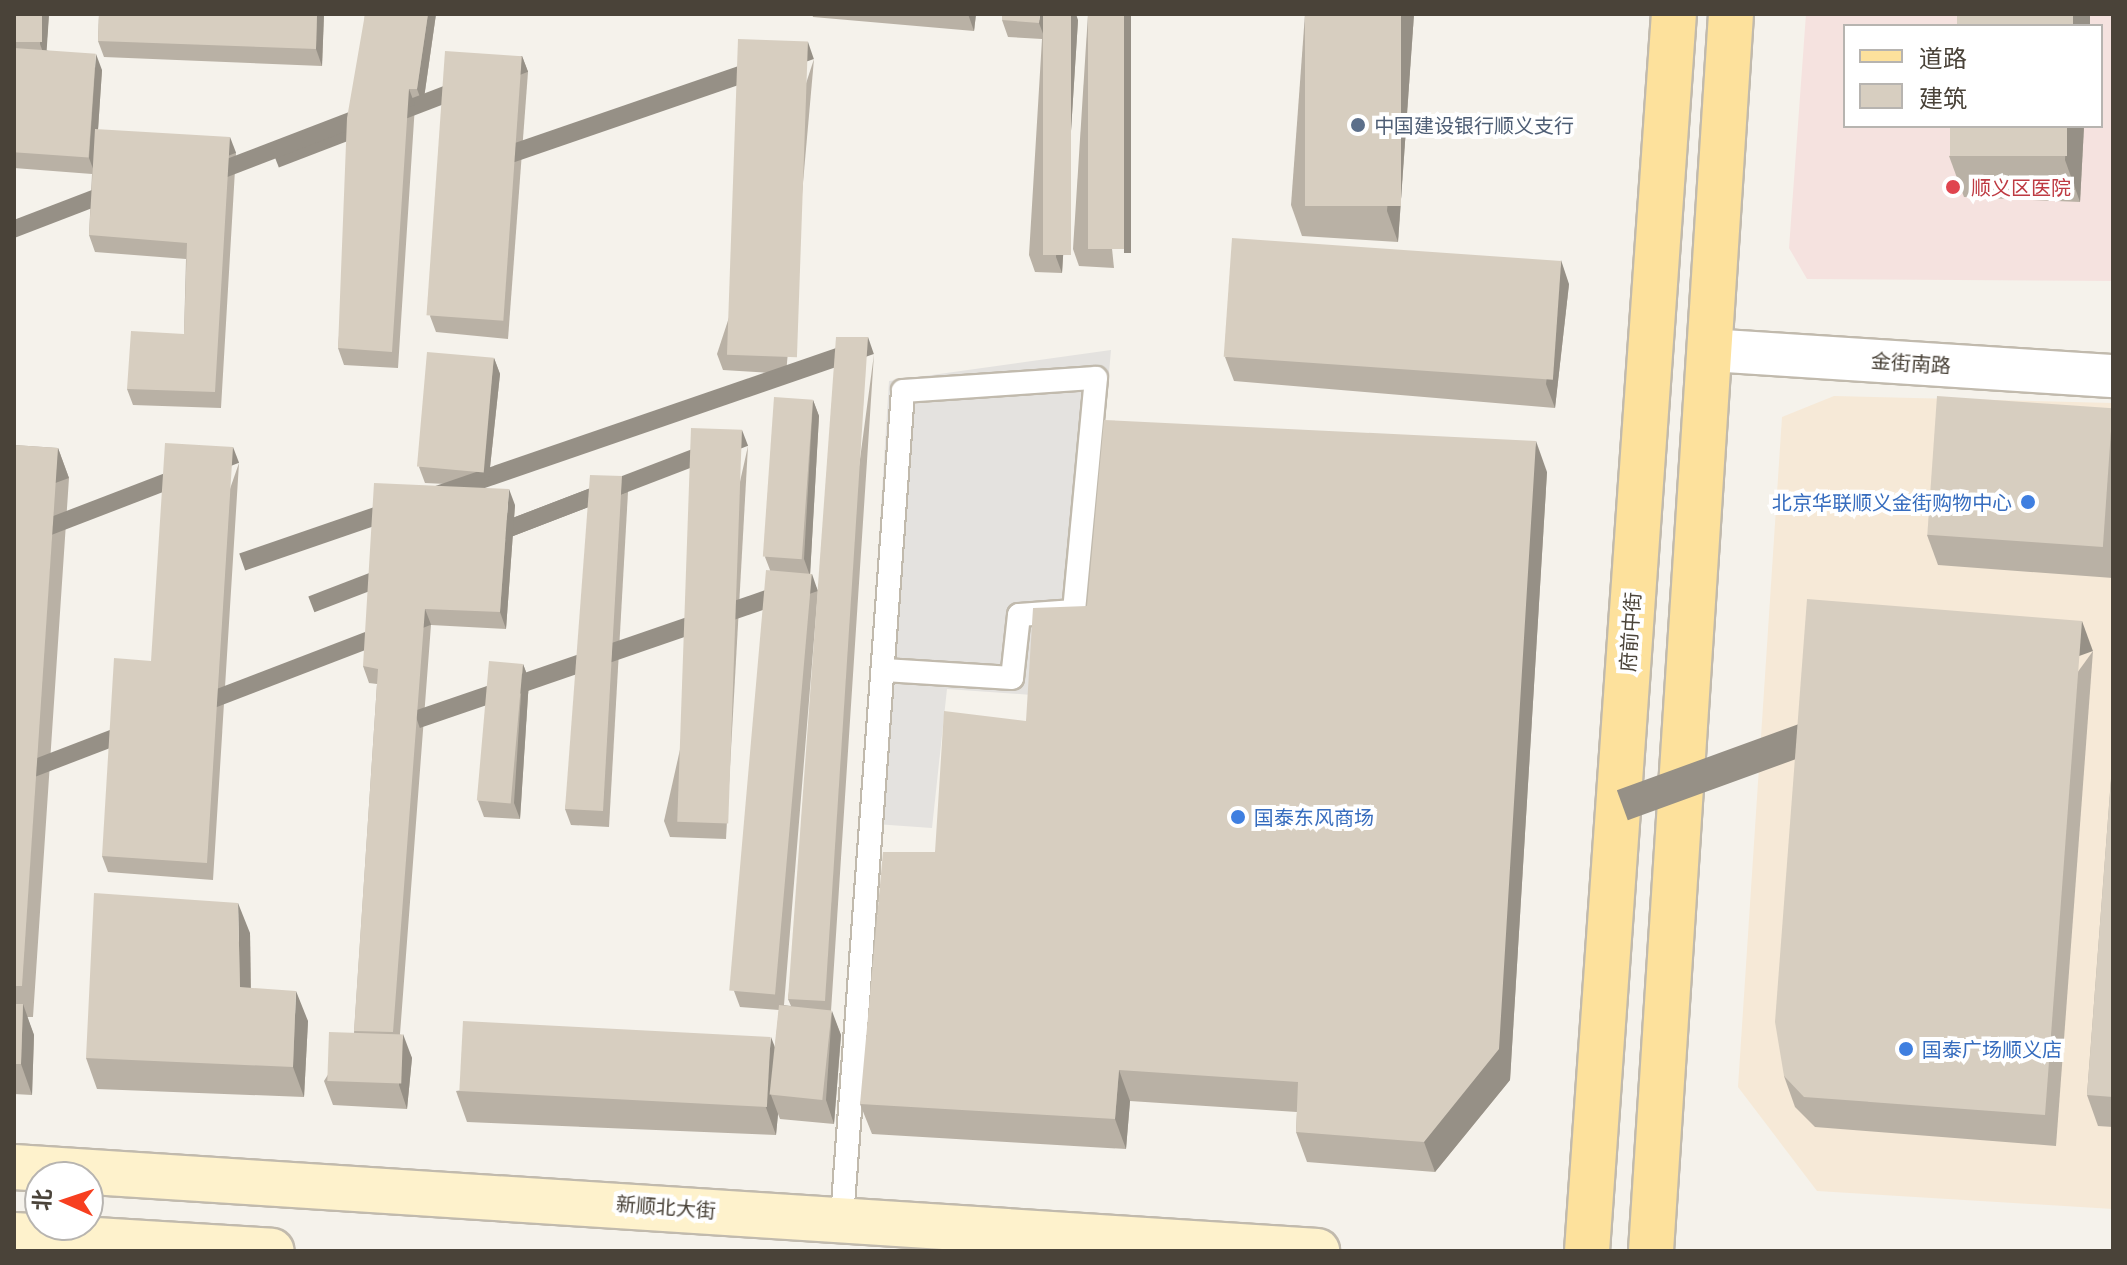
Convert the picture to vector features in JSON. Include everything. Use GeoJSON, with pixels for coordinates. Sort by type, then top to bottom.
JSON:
{"type":"FeatureCollection","features":[{"type":"Feature","properties":{"kind":"main road","name":"府前中街"},"geometry":{"type":"LineString","coordinates":[[1587,1251],[1674,14]]}},
{"type":"Feature","properties":{"kind":"main road"},"geometry":{"type":"LineString","coordinates":[[1651,1251],[1731,14]]}},
{"type":"Feature","properties":{"kind":"main road","name":"新顺北大街"},"geometry":{"type":"LineString","coordinates":[[14,1167],[1317,1251]]}},
{"type":"Feature","properties":{"kind":"main road"},"geometry":{"type":"LineString","coordinates":[[14,1235],[272,1251]]}},
{"type":"Feature","properties":{"kind":"street","name":"金街南路"},"geometry":{"type":"LineString","coordinates":[[1709,350],[2113,376]]}},
{"type":"Feature","properties":{"kind":"lane"},"geometry":{"type":"LineString","coordinates":[[842,1218],[903,391],[1096,378],[1074,611],[1019,615],[1012,678],[884,670]]}},
{"type":"Feature","properties":{"kind":"shaded area","name":"顺义区医院"},"geometry":{"type":"Polygon","coordinates":[[[1806,14],[2113,14],[2113,281],[1807,279],[1789,248],[1806,14]]]}},
{"type":"Feature","properties":{"kind":"shaded area"},"geometry":{"type":"Polygon","coordinates":[[[1111,350],[1086,632],[1032,695],[947,689],[932,828],[861,823],[889,381],[1111,350]]]}},
{"type":"Feature","properties":{"kind":"shaded area"},"geometry":{"type":"Polygon","coordinates":[[[1834,396],[2113,403],[2113,1209],[1817,1191],[1738,1087],[1782,417],[1834,396]]]}},
{"type":"Feature","properties":{"kind":"building"},"geometry":{"type":"Polygon","coordinates":[[[14,14],[42,14],[42,42],[14,42],[14,14]]]}},
{"type":"Feature","properties":{"kind":"building"},"geometry":{"type":"Polygon","coordinates":[[[99,14],[317,14],[316,49],[98,41],[99,14]]]}},
{"type":"Feature","properties":{"kind":"building"},"geometry":{"type":"Polygon","coordinates":[[[365,14],[428,14],[417,89],[409,89],[392,352],[338,348],[347,118],[365,14]]]}},
{"type":"Feature","properties":{"kind":"building"},"geometry":{"type":"Polygon","coordinates":[[[1002,14],[1040,14],[1039,23],[1002,20],[1002,14]]]}},
{"type":"Feature","properties":{"kind":"building"},"geometry":{"type":"Polygon","coordinates":[[[1043,14],[1071,14],[1071,255],[1043,255],[1043,14]]]}},
{"type":"Feature","properties":{"kind":"building"},"geometry":{"type":"Polygon","coordinates":[[[1088,14],[1124,14],[1124,249],[1088,249],[1088,14]]]}},
{"type":"Feature","properties":{"kind":"building","name":"中国建设银行顺义支行"},"geometry":{"type":"Polygon","coordinates":[[[1305,14],[1401,14],[1401,206],[1305,206],[1305,14]]]}},
{"type":"Feature","properties":{"kind":"building"},"geometry":{"type":"Polygon","coordinates":[[[1957,14],[2073,14],[2073,24],[1957,24],[1957,14]]]}},
{"type":"Feature","properties":{"kind":"building"},"geometry":{"type":"Polygon","coordinates":[[[738,39],[808,41],[797,357],[727,355],[738,39]]]}},
{"type":"Feature","properties":{"kind":"building"},"geometry":{"type":"Polygon","coordinates":[[[14,48],[96,54],[89,157],[14,152],[14,48]]]}},
{"type":"Feature","properties":{"kind":"building"},"geometry":{"type":"Polygon","coordinates":[[[445,51],[522,56],[503,321],[427,315],[445,51]]]}},
{"type":"Feature","properties":{"kind":"building"},"geometry":{"type":"Polygon","coordinates":[[[1950,128],[2067,128],[2067,156],[1950,156],[1950,128]]]}},
{"type":"Feature","properties":{"kind":"building"},"geometry":{"type":"Polygon","coordinates":[[[95,129],[230,137],[215,392],[127,389],[131,331],[184,334],[187,243],[89,235],[95,129]]]}},
{"type":"Feature","properties":{"kind":"building"},"geometry":{"type":"Polygon","coordinates":[[[1232,238],[1561,261],[1553,380],[1224,357],[1232,238]]]}},
{"type":"Feature","properties":{"kind":"building"},"geometry":{"type":"Polygon","coordinates":[[[836,337],[868,337],[825,1001],[788,999],[836,337]]]}},
{"type":"Feature","properties":{"kind":"building"},"geometry":{"type":"Polygon","coordinates":[[[427,352],[494,358],[484,472],[417,467],[427,352]]]}},
{"type":"Feature","properties":{"kind":"building","name":"北京华联顺义金街购物中心"},"geometry":{"type":"Polygon","coordinates":[[[1937,396],[2113,408],[2103,547],[1927,535],[1937,396]]]}},
{"type":"Feature","properties":{"kind":"building"},"geometry":{"type":"Polygon","coordinates":[[[774,397],[813,400],[802,559],[763,557],[774,397]]]}},
{"type":"Feature","properties":{"kind":"building","name":"国泰东风商场"},"geometry":{"type":"Polygon","coordinates":[[[1104,420],[1536,441],[1499,1049],[1424,1142],[1296,1132],[1298,1082],[1119,1070],[1115,1119],[860,1104],[883,852],[935,852],[944,711],[1026,721],[1033,608],[1087,606],[1104,420]]]}},
{"type":"Feature","properties":{"kind":"building"},"geometry":{"type":"Polygon","coordinates":[[[691,428],[742,430],[728,824],[677,822],[691,428]]]}},
{"type":"Feature","properties":{"kind":"building"},"geometry":{"type":"Polygon","coordinates":[[[165,443],[233,447],[207,863],[102,856],[114,658],[151,661],[165,443]]]}},
{"type":"Feature","properties":{"kind":"building"},"geometry":{"type":"Polygon","coordinates":[[[14,445],[58,448],[22,986],[14,986],[14,445]]]}},
{"type":"Feature","properties":{"kind":"building"},"geometry":{"type":"Polygon","coordinates":[[[590,475],[622,476],[603,811],[565,809],[590,475]]]}},
{"type":"Feature","properties":{"kind":"building"},"geometry":{"type":"Polygon","coordinates":[[[374,483],[509,489],[500,612],[425,609],[393,1032],[354,1031],[378,669],[363,666],[374,483]]]}},
{"type":"Feature","properties":{"kind":"building"},"geometry":{"type":"Polygon","coordinates":[[[766,570],[812,574],[775,994],[729,990],[766,570]]]}},
{"type":"Feature","properties":{"kind":"building"},"geometry":{"type":"Polygon","coordinates":[[[1807,599],[2082,621],[2045,1115],[1804,1097],[1784,1076],[1775,1022],[1807,599]]]}},
{"type":"Feature","properties":{"kind":"building"},"geometry":{"type":"Polygon","coordinates":[[[489,661],[523,664],[511,803],[477,800],[489,661]]]}},
{"type":"Feature","properties":{"kind":"building"},"geometry":{"type":"Polygon","coordinates":[[[2113,753],[2113,1097],[2087,1095],[2113,753]]]}},
{"type":"Feature","properties":{"kind":"building"},"geometry":{"type":"Polygon","coordinates":[[[94,893],[238,903],[240,987],[296,991],[293,1067],[86,1058],[94,893]]]}},
{"type":"Feature","properties":{"kind":"building"},"geometry":{"type":"Polygon","coordinates":[[[14,1004],[23,1004],[21,1064],[14,1064],[14,1004]]]}},
{"type":"Feature","properties":{"kind":"building"},"geometry":{"type":"Polygon","coordinates":[[[779,1005],[832,1011],[822,1100],[770,1095],[779,1005]]]}},
{"type":"Feature","properties":{"kind":"building"},"geometry":{"type":"Polygon","coordinates":[[[463,1021],[771,1037],[767,1107],[459,1091],[463,1021]]]}},
{"type":"Feature","properties":{"kind":"building"},"geometry":{"type":"Polygon","coordinates":[[[329,1032],[403,1035],[401,1084],[327,1081],[329,1032]]]}},
{"type":"Feature","properties":{"kind":"place","name":"中国建设银行顺义支行"},"geometry":{"type":"Point","coordinates":[1358,125]}},
{"type":"Feature","properties":{"kind":"place","name":"顺义区医院"},"geometry":{"type":"Point","coordinates":[1953,187]}},
{"type":"Feature","properties":{"kind":"place","name":"北京华联顺义金街购物中心"},"geometry":{"type":"Point","coordinates":[2028,502]}},
{"type":"Feature","properties":{"kind":"place","name":"国泰东风商场"},"geometry":{"type":"Point","coordinates":[1238,817]}},
{"type":"Feature","properties":{"kind":"place","name":"国泰广场顺义店"},"geometry":{"type":"Point","coordinates":[1906,1049]}}]}
